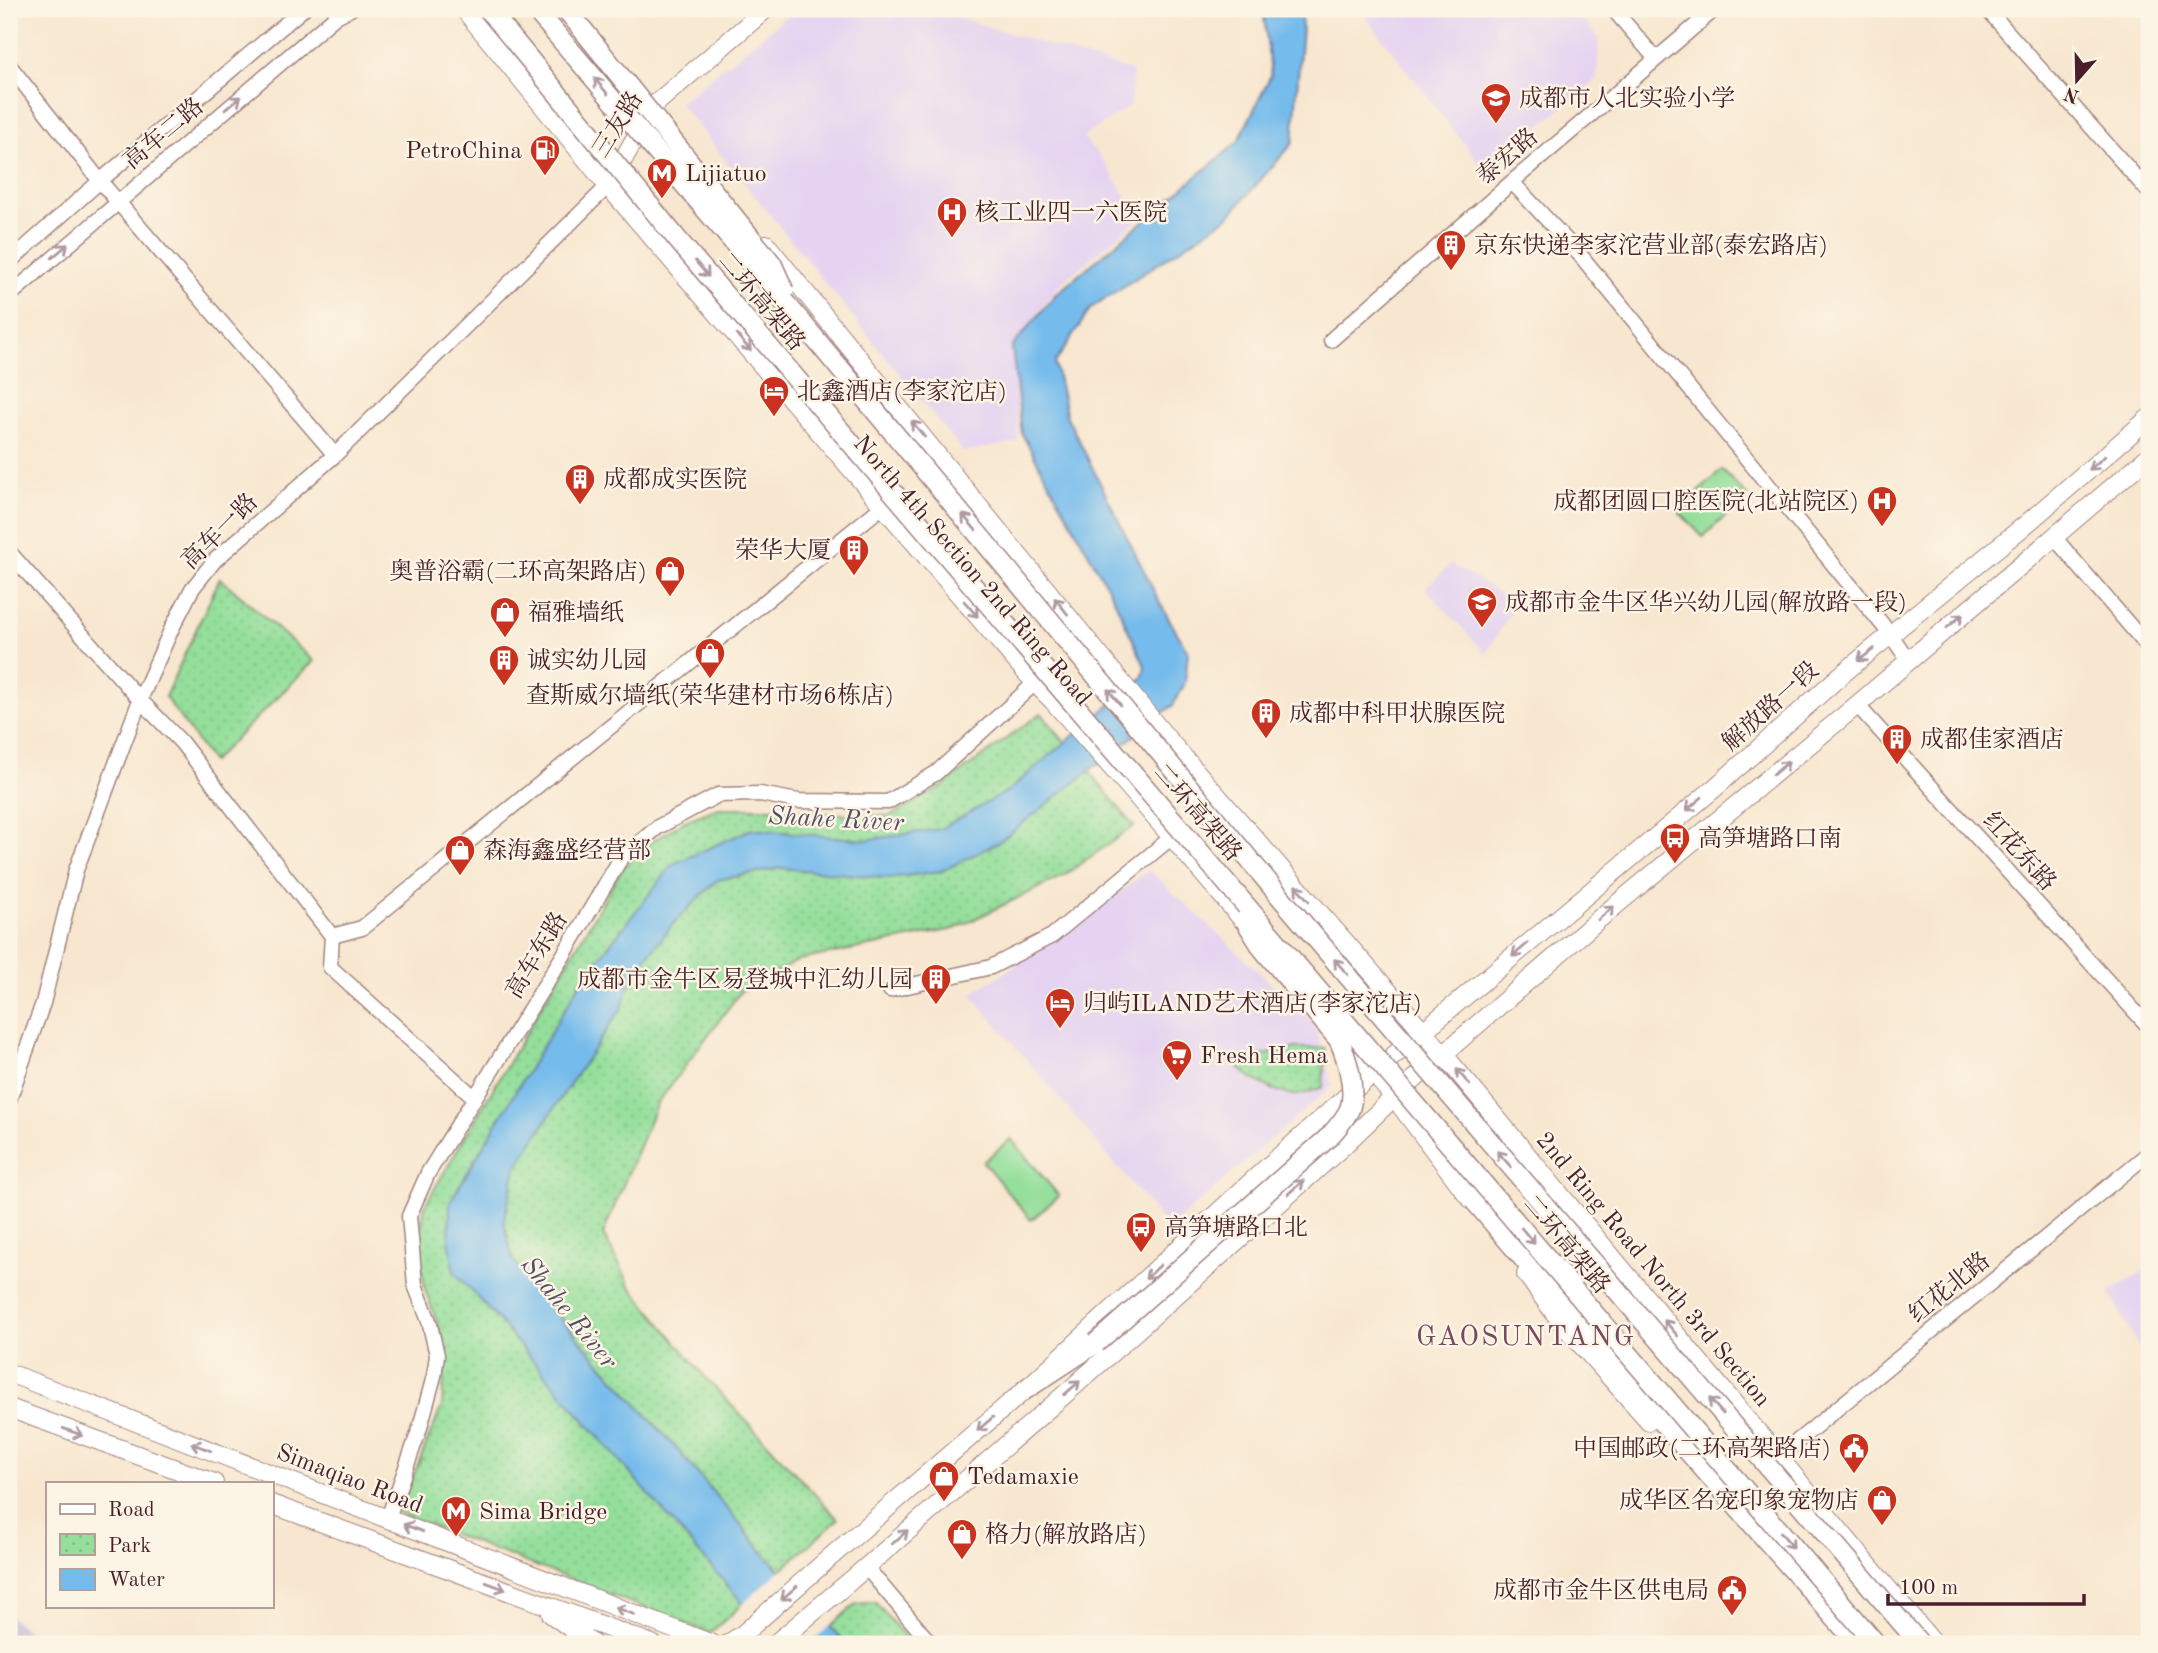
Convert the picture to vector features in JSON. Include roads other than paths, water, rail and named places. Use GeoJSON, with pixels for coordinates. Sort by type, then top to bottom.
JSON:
{"type":"FeatureCollection","features":[{"type":"Feature","properties":{"kind":"highway"},"geometry":{"type":"LineString","coordinates":[[477,9],[649,218],[682,245]]}},
{"type":"Feature","properties":{"kind":"highway","name":"二环高架路"},"geometry":{"type":"LineString","coordinates":[[488,9],[682,245],[1876,1644]]}},
{"type":"Feature","properties":{"kind":"highway","name":"二环高架路"},"geometry":{"type":"LineString","coordinates":[[535,9],[792,311],[1283,900],[1920,1644]]}},
{"type":"Feature","properties":{"kind":"highway"},"geometry":{"type":"LineString","coordinates":[[566,9],[772,264],[792,311]]}},
{"type":"Feature","properties":{"kind":"highway"},"geometry":{"type":"LineString","coordinates":[[1026,1389],[1096,1343],[1330,1136],[1350,1107],[1350,1078],[1346,1056],[1339,1040],[1263,948],[1207,860]]}},
{"type":"Feature","properties":{"kind":"highway"},"geometry":{"type":"LineString","coordinates":[[1462,1186],[1643,1401],[1858,1644]]}},
{"type":"Feature","properties":{"kind":"main road","name":"North 4th Section 2nd Ring Road"},"geometry":{"type":"LineString","coordinates":[[464,9],[608,186],[1394,1097]]}},
{"type":"Feature","properties":{"kind":"main road","name":"North 4th Section 2nd Ring Road"},"geometry":{"type":"LineString","coordinates":[[573,9],[861,358],[1165,736],[1444,1055]]}},
{"type":"Feature","properties":{"kind":"main road","name":"三友路"},"geometry":{"type":"LineString","coordinates":[[608,186],[653,106],[766,9]]}},
{"type":"Feature","properties":{"kind":"main road","name":"解放路一段"},"geometry":{"type":"LineString","coordinates":[[736,1639],[1026,1389],[1373,1073],[1717,786],[1841,675],[2024,526],[2149,418]]}},
{"type":"Feature","properties":{"kind":"main road"},"geometry":{"type":"LineString","coordinates":[[775,1644],[1072,1388],[1343,1146],[1394,1097],[1599,919],[1857,705],[2149,456]]}},
{"type":"Feature","properties":{"kind":"main road","name":"2nd Ring Road North 3rd Section"},"geometry":{"type":"LineString","coordinates":[[1444,1055],[1934,1644]]}},
{"type":"Feature","properties":{"kind":"main road"},"geometry":{"type":"LineString","coordinates":[[1394,1097],[1561,1322],[1846,1644]]}},
{"type":"Feature","properties":{"kind":"main road","name":"Simaqiao Road"},"geometry":{"type":"LineString","coordinates":[[9,1373],[712,1644]]}},
{"type":"Feature","properties":{"kind":"main road"},"geometry":{"type":"LineString","coordinates":[[9,1408],[211,1482]]}},
{"type":"Feature","properties":{"kind":"main road","name":"Simaqiao Road"},"geometry":{"type":"LineString","coordinates":[[273,1505],[652,1644]]}},
{"type":"Feature","properties":{"kind":"main road"},"geometry":{"type":"LineString","coordinates":[[528,1598],[593,1644]]}},
{"type":"Feature","properties":{"kind":"street","name":"高车二路"},"geometry":{"type":"LineString","coordinates":[[9,262],[303,9]]}},
{"type":"Feature","properties":{"kind":"street","name":"高车二路"},"geometry":{"type":"LineString","coordinates":[[9,296],[336,16],[349,9]]}},
{"type":"Feature","properties":{"kind":"street"},"geometry":{"type":"LineString","coordinates":[[1613,9],[1656,59]]}},
{"type":"Feature","properties":{"kind":"street","name":"泰宏路"},"geometry":{"type":"LineString","coordinates":[[1331,340],[1512,181],[1715,9]]}},
{"type":"Feature","properties":{"kind":"street"},"geometry":{"type":"LineString","coordinates":[[1987,9],[2149,192]]}},
{"type":"Feature","properties":{"kind":"street"},"geometry":{"type":"LineString","coordinates":[[9,65],[100,181],[335,456]]}},
{"type":"Feature","properties":{"kind":"street"},"geometry":{"type":"LineString","coordinates":[[1512,181],[1590,267],[1891,635],[1908,660]]}},
{"type":"Feature","properties":{"kind":"street","name":"高车一路"},"geometry":{"type":"LineString","coordinates":[[9,1100],[43,1003],[76,870],[140,700],[192,589],[215,560],[335,456],[608,186]]}},
{"type":"Feature","properties":{"kind":"street"},"geometry":{"type":"LineString","coordinates":[[331,936],[362,928],[883,506]]}},
{"type":"Feature","properties":{"kind":"street"},"geometry":{"type":"LineString","coordinates":[[2054,537],[2149,648]]}},
{"type":"Feature","properties":{"kind":"street"},"geometry":{"type":"LineString","coordinates":[[9,552],[140,700],[181,742],[331,936],[330,967],[475,1098]]}},
{"type":"Feature","properties":{"kind":"street","name":"高车东路"},"geometry":{"type":"LineString","coordinates":[[388,1518],[419,1431],[437,1355],[429,1321],[415,1285],[409,1216],[428,1173],[621,858],[658,827],[718,795],[760,794],[798,801],[888,802],[936,773],[1035,683]]}},
{"type":"Feature","properties":{"kind":"street","name":"红花东路"},"geometry":{"type":"LineString","coordinates":[[1857,705],[2149,1027]]}},
{"type":"Feature","properties":{"kind":"street"},"geometry":{"type":"LineString","coordinates":[[890,990],[991,967],[1052,936],[1172,837]]}},
{"type":"Feature","properties":{"kind":"street","name":"红花北路"},"geometry":{"type":"LineString","coordinates":[[1777,1457],[2149,1153]]}},
{"type":"Feature","properties":{"kind":"street"},"geometry":{"type":"LineString","coordinates":[[866,1567],[931,1644]]}},
{"type":"Feature","properties":{"kind":"water"},"geometry":{"type":"Polygon","coordinates":[[[1263,9],[1300,9],[1302,26],[1293,143],[1228,217],[1091,308],[1055,363],[1067,417],[1161,605],[1188,652],[1185,683],[1173,705],[999,842],[942,871],[889,878],[782,868],[717,880],[673,924],[634,973],[621,1009],[516,1168],[504,1222],[513,1260],[764,1553],[846,1644],[778,1644],[454,1272],[449,1238],[450,1202],[582,980],[673,864],[752,829],[865,840],[940,829],[1008,791],[1143,677],[1145,666],[1113,597],[1022,434],[1012,347],[1056,294],[1238,142],[1271,75],[1263,9]]]}},
{"type":"Feature","properties":{"kind":"place","name":"成都市人北实验小学"},"geometry":{"type":"Point","coordinates":[1496,125]}},
{"type":"Feature","properties":{"kind":"place","name":"PetroChina"},"geometry":{"type":"Point","coordinates":[545,177]}},
{"type":"Feature","properties":{"kind":"place","name":"Lijiatuo"},"geometry":{"type":"Point","coordinates":[662,200]}},
{"type":"Feature","properties":{"kind":"place","name":"核工业四一六医院"},"geometry":{"type":"Point","coordinates":[952,239]}},
{"type":"Feature","properties":{"kind":"place","name":"京东快递李家沱营业部(泰宏路店)"},"geometry":{"type":"Point","coordinates":[1451,272]}},
{"type":"Feature","properties":{"kind":"place","name":"北鑫酒店(李家沱店)"},"geometry":{"type":"Point","coordinates":[774,418]}},
{"type":"Feature","properties":{"kind":"place","name":"成都成实医院"},"geometry":{"type":"Point","coordinates":[580,506]}},
{"type":"Feature","properties":{"kind":"place","name":"成都团圆口腔医院(北站院区)"},"geometry":{"type":"Point","coordinates":[1882,528]}},
{"type":"Feature","properties":{"kind":"place","name":"荣华大厦"},"geometry":{"type":"Point","coordinates":[854,577]}},
{"type":"Feature","properties":{"kind":"place","name":"奥普浴霸(二环高架路店)"},"geometry":{"type":"Point","coordinates":[670,598]}},
{"type":"Feature","properties":{"kind":"place","name":"成都市金牛区华兴幼儿园(解放路一段)"},"geometry":{"type":"Point","coordinates":[1482,629]}},
{"type":"Feature","properties":{"kind":"place","name":"福雅墙纸"},"geometry":{"type":"Point","coordinates":[505,639]}},
{"type":"Feature","properties":{"kind":"place","name":"查斯威尔墙纸(荣华建材市场6栋店)"},"geometry":{"type":"Point","coordinates":[710,680]}},
{"type":"Feature","properties":{"kind":"place","name":"诚实幼儿园"},"geometry":{"type":"Point","coordinates":[504,687]}},
{"type":"Feature","properties":{"kind":"place","name":"成都中科甲状腺医院"},"geometry":{"type":"Point","coordinates":[1266,740]}},
{"type":"Feature","properties":{"kind":"place","name":"成都佳家酒店"},"geometry":{"type":"Point","coordinates":[1897,766]}},
{"type":"Feature","properties":{"kind":"place","name":"高笋塘路口南"},"geometry":{"type":"Point","coordinates":[1675,865]}},
{"type":"Feature","properties":{"kind":"place","name":"森海鑫盛经营部"},"geometry":{"type":"Point","coordinates":[460,877]}},
{"type":"Feature","properties":{"kind":"place","name":"成都市金牛区易登城中汇幼儿园"},"geometry":{"type":"Point","coordinates":[936,1006]}},
{"type":"Feature","properties":{"kind":"place","name":"归屿ILAND艺术酒店(李家沱店)"},"geometry":{"type":"Point","coordinates":[1060,1030]}},
{"type":"Feature","properties":{"kind":"place","name":"Fresh Hema"},"geometry":{"type":"Point","coordinates":[1177,1082]}},
{"type":"Feature","properties":{"kind":"place","name":"高笋塘路口北"},"geometry":{"type":"Point","coordinates":[1141,1254]}},
{"type":"Feature","properties":{"kind":"place","name":"中国邮政(二环高架路店)"},"geometry":{"type":"Point","coordinates":[1854,1475]}},
{"type":"Feature","properties":{"kind":"place","name":"Tedamaxie"},"geometry":{"type":"Point","coordinates":[944,1503]}},
{"type":"Feature","properties":{"kind":"place","name":"成华区名宠印象宠物店"},"geometry":{"type":"Point","coordinates":[1882,1527]}},
{"type":"Feature","properties":{"kind":"place","name":"Sima Bridge"},"geometry":{"type":"Point","coordinates":[456,1538]}},
{"type":"Feature","properties":{"kind":"place","name":"格力(解放路店)"},"geometry":{"type":"Point","coordinates":[962,1561]}},
{"type":"Feature","properties":{"kind":"place","name":"成都市金牛区供电局"},"geometry":{"type":"Point","coordinates":[1732,1617]}},
{"type":"Feature","properties":{"kind":"district","name":"GAOSUNTANG"},"geometry":{"type":"Point","coordinates":[1526,1335]}},
{"type":"Feature","properties":{"kind":"water label","name":"Shahe River"},"geometry":{"type":"Point","coordinates":[836,818]}},
{"type":"Feature","properties":{"kind":"water label","name":"Shahe River"},"geometry":{"type":"Point","coordinates":[570,1312]}}]}
